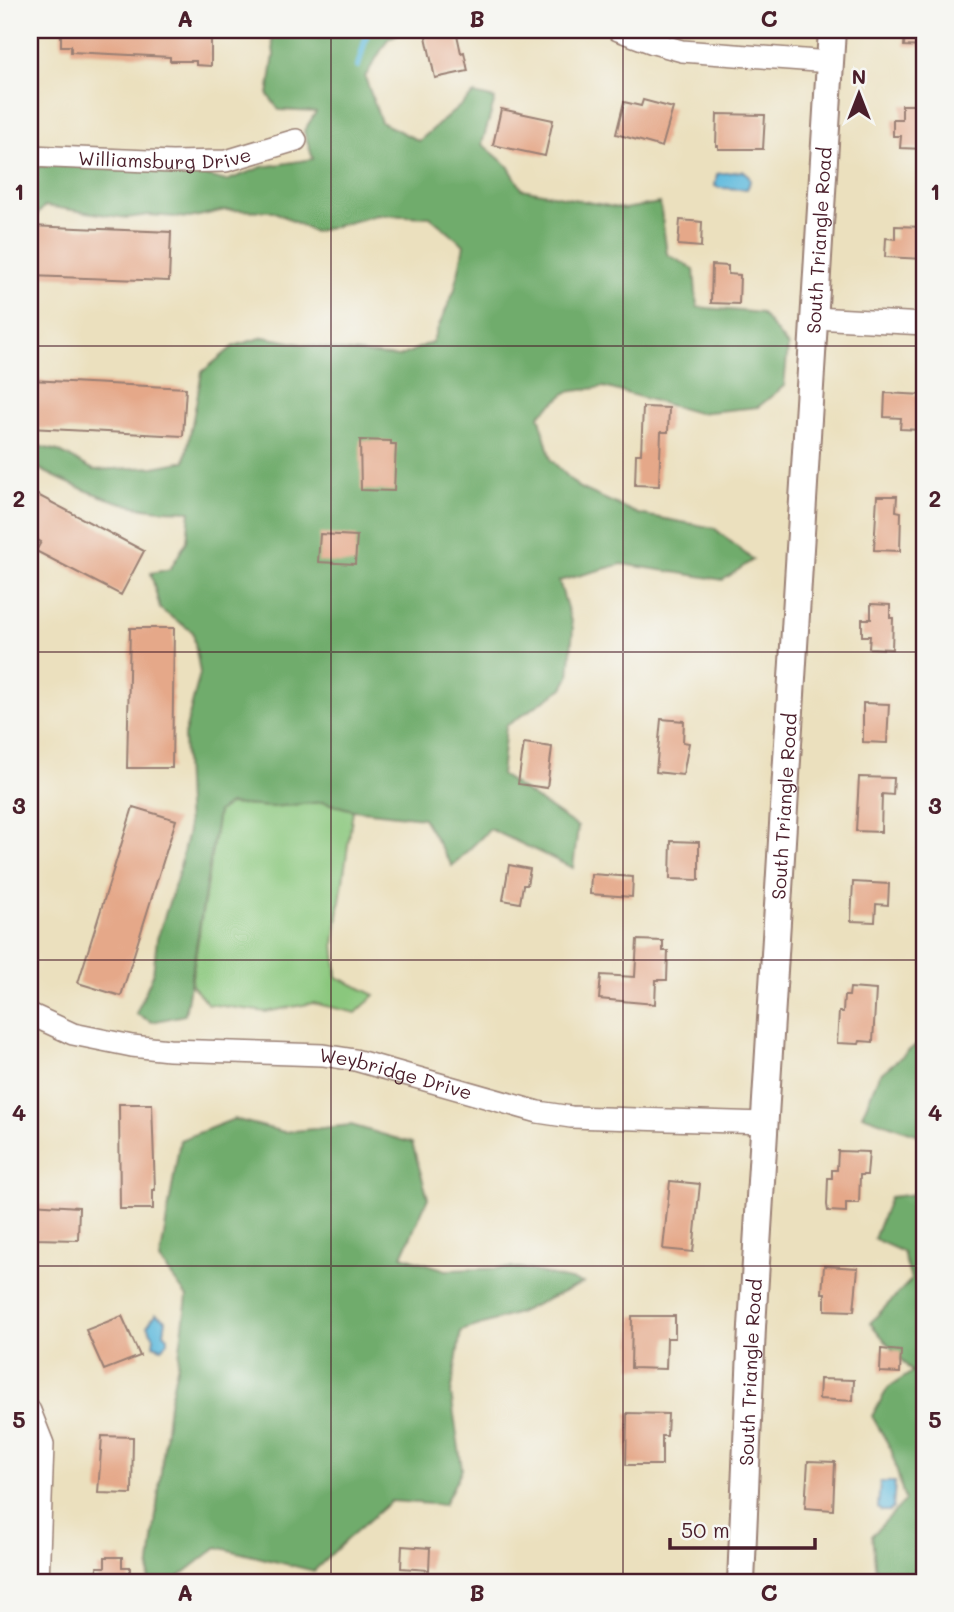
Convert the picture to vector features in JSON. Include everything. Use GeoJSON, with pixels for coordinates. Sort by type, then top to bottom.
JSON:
{"type":"FeatureCollection","features":[{"type":"Feature","properties":{"kind":"street"},"geometry":{"type":"LineString","coordinates":[[618,30],[682,51],[830,62]]}},
{"type":"Feature","properties":{"kind":"street","name":"South Triangle Road"},"geometry":{"type":"LineString","coordinates":[[741,1582],[752,1327],[832,30]]}},
{"type":"Feature","properties":{"kind":"street","name":"Williamsburg Drive"},"geometry":{"type":"LineString","coordinates":[[30,156],[172,162],[226,161],[296,139]]}},
{"type":"Feature","properties":{"kind":"street"},"geometry":{"type":"LineString","coordinates":[[815,318],[924,324]]}},
{"type":"Feature","properties":{"kind":"street","name":"Weybridge Drive"},"geometry":{"type":"LineString","coordinates":[[30,1014],[74,1034],[132,1046],[169,1050],[323,1055],[355,1060],[538,1112],[571,1117],[765,1123]]}},
{"type":"Feature","properties":{"kind":"street"},"geometry":{"type":"LineString","coordinates":[[30,1411],[43,1444],[35,1511],[37,1582]]}},
{"type":"Feature","properties":{"kind":"green space"},"geometry":{"type":"Polygon","coordinates":[[[271,30],[405,30],[388,39],[365,77],[381,122],[419,141],[474,94],[495,99],[482,144],[508,166],[522,189],[624,209],[660,203],[667,254],[694,269],[697,307],[761,313],[788,346],[784,386],[758,407],[698,413],[604,387],[567,392],[539,415],[551,460],[578,487],[638,514],[714,528],[753,560],[723,580],[622,564],[559,581],[573,628],[569,677],[563,688],[506,726],[501,775],[578,827],[573,868],[490,829],[452,866],[423,818],[353,810],[323,802],[272,807],[229,804],[218,812],[185,1015],[152,1022],[136,1014],[153,974],[157,939],[178,875],[188,831],[184,736],[200,673],[193,632],[160,609],[151,573],[170,569],[187,541],[190,511],[137,507],[73,485],[30,464],[30,444],[58,451],[94,470],[154,467],[185,461],[202,372],[234,346],[264,337],[340,351],[399,357],[432,342],[455,289],[464,245],[430,217],[377,215],[314,232],[273,211],[225,210],[190,218],[149,215],[127,218],[45,206],[34,218],[30,218],[30,167],[72,164],[168,166],[226,181],[262,167],[313,159],[304,131],[316,112],[279,110],[268,95],[274,55],[271,30]]]}},
{"type":"Feature","properties":{"kind":"green space"},"geometry":{"type":"Polygon","coordinates":[[[323,802],[353,810],[334,944],[337,977],[375,995],[356,1013],[313,1003],[266,1012],[208,1004],[191,984],[218,812],[229,804],[272,807],[323,802]]]}},
{"type":"Feature","properties":{"kind":"green space"},"geometry":{"type":"Polygon","coordinates":[[[924,1038],[924,1137],[862,1115],[879,1075],[924,1038]]]}},
{"type":"Feature","properties":{"kind":"green space"},"geometry":{"type":"Polygon","coordinates":[[[234,1119],[284,1132],[351,1125],[412,1143],[428,1198],[402,1256],[446,1270],[520,1268],[583,1283],[518,1313],[461,1331],[451,1394],[462,1469],[444,1505],[391,1501],[314,1571],[217,1547],[180,1576],[178,1582],[148,1582],[169,1404],[187,1297],[160,1260],[180,1140],[234,1119]]]}},
{"type":"Feature","properties":{"kind":"green space"},"geometry":{"type":"Polygon","coordinates":[[[924,1193],[923,1582],[877,1582],[872,1535],[905,1501],[891,1449],[872,1416],[888,1388],[912,1372],[870,1323],[911,1280],[903,1252],[874,1239],[890,1197],[924,1193]]]}},
{"type":"Feature","properties":{"kind":"water"},"geometry":{"type":"Polygon","coordinates":[[[743,171],[750,178],[747,189],[715,186],[717,174],[743,171]]]}},
{"type":"Feature","properties":{"kind":"water"},"geometry":{"type":"Polygon","coordinates":[[[156,1314],[166,1320],[164,1333],[168,1342],[162,1348],[153,1345],[154,1337],[147,1326],[156,1314]]]}},
{"type":"Feature","properties":{"kind":"water"},"geometry":{"type":"Polygon","coordinates":[[[880,1482],[895,1482],[893,1508],[889,1511],[881,1511],[878,1508],[880,1482]]]}},
{"type":"Feature","properties":{"kind":"building"},"geometry":{"type":"Polygon","coordinates":[[[61,30],[211,30],[211,66],[196,65],[196,61],[170,61],[170,57],[71,52],[71,46],[61,46],[61,30]]]}},
{"type":"Feature","properties":{"kind":"building"},"geometry":{"type":"Polygon","coordinates":[[[456,30],[468,71],[435,78],[425,32],[456,30]]]}},
{"type":"Feature","properties":{"kind":"building"},"geometry":{"type":"Polygon","coordinates":[[[905,30],[924,30],[924,47],[904,46],[905,30]]]}},
{"type":"Feature","properties":{"kind":"building"},"geometry":{"type":"Polygon","coordinates":[[[643,100],[673,108],[662,147],[616,134],[624,102],[641,106],[643,100]]]}},
{"type":"Feature","properties":{"kind":"building"},"geometry":{"type":"Polygon","coordinates":[[[902,105],[924,105],[924,149],[900,148],[901,136],[893,136],[893,119],[902,119],[902,105]]]}},
{"type":"Feature","properties":{"kind":"building"},"geometry":{"type":"Polygon","coordinates":[[[501,109],[553,120],[545,156],[493,145],[501,109]]]}},
{"type":"Feature","properties":{"kind":"building"},"geometry":{"type":"Polygon","coordinates":[[[717,114],[765,115],[763,149],[718,149],[717,114]]]}},
{"type":"Feature","properties":{"kind":"building"},"geometry":{"type":"Polygon","coordinates":[[[680,220],[702,222],[701,247],[678,245],[680,220]]]}},
{"type":"Feature","properties":{"kind":"building"},"geometry":{"type":"Polygon","coordinates":[[[30,226],[171,232],[169,281],[30,276],[30,226]]]}},
{"type":"Feature","properties":{"kind":"building"},"geometry":{"type":"Polygon","coordinates":[[[895,226],[924,227],[924,259],[885,257],[886,238],[895,239],[895,226]]]}},
{"type":"Feature","properties":{"kind":"building"},"geometry":{"type":"Polygon","coordinates":[[[712,265],[728,266],[728,274],[740,275],[739,304],[711,303],[712,265]]]}},
{"type":"Feature","properties":{"kind":"building"},"geometry":{"type":"Polygon","coordinates":[[[30,380],[186,388],[183,436],[30,428],[30,380]]]}},
{"type":"Feature","properties":{"kind":"building"},"geometry":{"type":"Polygon","coordinates":[[[885,393],[924,395],[922,430],[900,429],[901,418],[884,417],[885,393]]]}},
{"type":"Feature","properties":{"kind":"building"},"geometry":{"type":"Polygon","coordinates":[[[643,407],[669,408],[668,432],[661,432],[659,486],[635,485],[636,454],[641,454],[643,407]]]}},
{"type":"Feature","properties":{"kind":"building"},"geometry":{"type":"Polygon","coordinates":[[[360,440],[391,441],[391,444],[396,444],[394,491],[361,490],[360,440]]]}},
{"type":"Feature","properties":{"kind":"building"},"geometry":{"type":"Polygon","coordinates":[[[30,491],[144,551],[121,595],[36,551],[41,542],[30,536],[30,491]]]}},
{"type":"Feature","properties":{"kind":"building"},"geometry":{"type":"Polygon","coordinates":[[[877,496],[897,496],[896,511],[901,512],[900,551],[874,550],[877,496]]]}},
{"type":"Feature","properties":{"kind":"building"},"geometry":{"type":"Polygon","coordinates":[[[320,534],[357,536],[355,564],[318,562],[320,534]]]}},
{"type":"Feature","properties":{"kind":"building"},"geometry":{"type":"Polygon","coordinates":[[[871,604],[890,605],[890,618],[893,618],[892,649],[869,648],[870,636],[862,636],[862,619],[871,619],[871,604]]]}},
{"type":"Feature","properties":{"kind":"building"},"geometry":{"type":"Polygon","coordinates":[[[130,628],[174,628],[172,768],[127,768],[130,628]]]}},
{"type":"Feature","properties":{"kind":"building"},"geometry":{"type":"Polygon","coordinates":[[[863,703],[889,704],[887,743],[863,742],[863,703]]]}},
{"type":"Feature","properties":{"kind":"building"},"geometry":{"type":"Polygon","coordinates":[[[661,719],[684,721],[683,742],[689,743],[683,775],[656,772],[661,719]]]}},
{"type":"Feature","properties":{"kind":"building"},"geometry":{"type":"Polygon","coordinates":[[[524,743],[552,747],[547,788],[518,784],[524,743]]]}},
{"type":"Feature","properties":{"kind":"building"},"geometry":{"type":"Polygon","coordinates":[[[859,777],[894,778],[893,795],[882,794],[881,832],[856,831],[859,777]]]}},
{"type":"Feature","properties":{"kind":"building"},"geometry":{"type":"Polygon","coordinates":[[[133,807],[176,820],[121,996],[78,983],[133,807]]]}},
{"type":"Feature","properties":{"kind":"building"},"geometry":{"type":"Polygon","coordinates":[[[671,841],[699,842],[699,880],[670,879],[671,841]]]}},
{"type":"Feature","properties":{"kind":"building"},"geometry":{"type":"Polygon","coordinates":[[[509,865],[530,869],[527,885],[523,885],[520,903],[503,900],[509,865]]]}},
{"type":"Feature","properties":{"kind":"building"},"geometry":{"type":"Polygon","coordinates":[[[591,874],[633,877],[632,897],[590,894],[591,874]]]}},
{"type":"Feature","properties":{"kind":"building"},"geometry":{"type":"Polygon","coordinates":[[[853,882],[889,884],[888,905],[876,904],[875,922],[851,921],[853,882]]]}},
{"type":"Feature","properties":{"kind":"building"},"geometry":{"type":"Polygon","coordinates":[[[637,940],[663,941],[663,951],[668,951],[667,980],[656,980],[655,1004],[599,999],[601,975],[635,977],[637,940]]]}},
{"type":"Feature","properties":{"kind":"building"},"geometry":{"type":"Polygon","coordinates":[[[850,988],[876,990],[873,1042],[837,1043],[839,1012],[843,1012],[844,996],[849,996],[850,988]]]}},
{"type":"Feature","properties":{"kind":"building"},"geometry":{"type":"Polygon","coordinates":[[[119,1104],[152,1104],[155,1190],[153,1209],[120,1209],[119,1104]]]}},
{"type":"Feature","properties":{"kind":"building"},"geometry":{"type":"Polygon","coordinates":[[[838,1151],[869,1152],[867,1175],[860,1175],[859,1203],[846,1203],[846,1212],[828,1211],[827,1205],[828,1178],[832,1178],[832,1170],[837,1170],[838,1151]]]}},
{"type":"Feature","properties":{"kind":"building"},"geometry":{"type":"Polygon","coordinates":[[[670,1181],[700,1184],[693,1252],[663,1249],[670,1181]]]}},
{"type":"Feature","properties":{"kind":"building"},"geometry":{"type":"Polygon","coordinates":[[[30,1204],[79,1207],[78,1240],[35,1239],[36,1234],[30,1234],[30,1204]]]}},
{"type":"Feature","properties":{"kind":"building"},"geometry":{"type":"Polygon","coordinates":[[[824,1266],[858,1268],[854,1311],[825,1310],[825,1293],[822,1293],[824,1266]]]}},
{"type":"Feature","properties":{"kind":"building"},"geometry":{"type":"Polygon","coordinates":[[[122,1316],[140,1356],[104,1370],[86,1330],[122,1316]]]}},
{"type":"Feature","properties":{"kind":"building"},"geometry":{"type":"Polygon","coordinates":[[[632,1316],[675,1316],[675,1338],[667,1338],[666,1369],[631,1368],[632,1316]]]}},
{"type":"Feature","properties":{"kind":"building"},"geometry":{"type":"Polygon","coordinates":[[[881,1349],[901,1351],[900,1373],[880,1372],[881,1349]]]}},
{"type":"Feature","properties":{"kind":"building"},"geometry":{"type":"Polygon","coordinates":[[[820,1379],[854,1380],[853,1401],[819,1399],[820,1379]]]}},
{"type":"Feature","properties":{"kind":"building"},"geometry":{"type":"Polygon","coordinates":[[[627,1413],[668,1414],[667,1436],[662,1436],[662,1465],[626,1465],[627,1413]]]}},
{"type":"Feature","properties":{"kind":"building"},"geometry":{"type":"Polygon","coordinates":[[[102,1436],[133,1437],[132,1494],[98,1493],[102,1436]]]}},
{"type":"Feature","properties":{"kind":"building"},"geometry":{"type":"Polygon","coordinates":[[[808,1461],[835,1462],[833,1510],[805,1508],[808,1461]]]}},
{"type":"Feature","properties":{"kind":"building"},"geometry":{"type":"Polygon","coordinates":[[[402,1546],[430,1548],[429,1570],[401,1568],[402,1546]]]}},
{"type":"Feature","properties":{"kind":"building"},"geometry":{"type":"Polygon","coordinates":[[[105,1557],[122,1557],[122,1567],[130,1567],[130,1582],[97,1582],[97,1567],[105,1567],[105,1557]]]}},
{"type":"Feature","properties":{"kind":"waterway"},"geometry":{"type":"LineString","coordinates":[[358,66],[368,30]]}}]}
